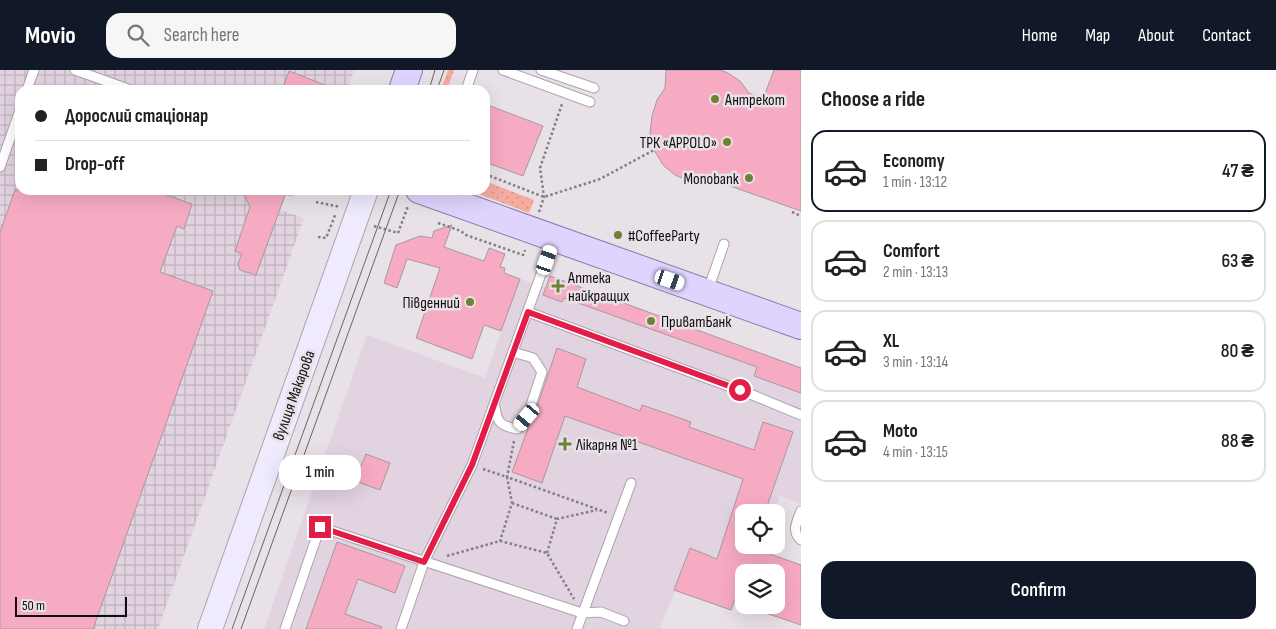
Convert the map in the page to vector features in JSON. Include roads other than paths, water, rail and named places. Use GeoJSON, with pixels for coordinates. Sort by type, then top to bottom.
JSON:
{"type":"FeatureCollection","features":[{"type":"Feature","properties":{"kind":"main road"},"geometry":{"type":"LineString","coordinates":[[404,85],[409,70]]}},
{"type":"Feature","properties":{"kind":"main road","name":"вулиця Макарова"},"geometry":{"type":"LineString","coordinates":[[210,629],[364,195]]}},
{"type":"Feature","properties":{"kind":"main road"},"geometry":{"type":"LineString","coordinates":[[421,195],[543,235],[801,326]]}},
{"type":"Feature","properties":{"kind":"lane"},"geometry":{"type":"LineString","coordinates":[[29,85],[34,70]]}},
{"type":"Feature","properties":{"kind":"lane"},"geometry":{"type":"LineString","coordinates":[[75,70],[117,85]]}},
{"type":"Feature","properties":{"kind":"lane"},"geometry":{"type":"LineString","coordinates":[[468,85],[473,70]]}},
{"type":"Feature","properties":{"kind":"lane"},"geometry":{"type":"LineString","coordinates":[[503,70],[590,102]]}},
{"type":"Feature","properties":{"kind":"lane"},"geometry":{"type":"LineString","coordinates":[[541,70],[594,88]]}},
{"type":"Feature","properties":{"kind":"lane"},"geometry":{"type":"LineString","coordinates":[[0,167],[15,124]]}},
{"type":"Feature","properties":{"kind":"lane"},"geometry":{"type":"LineString","coordinates":[[401,629],[424,562],[472,465],[528,312],[543,235]]}},
{"type":"Feature","properties":{"kind":"lane"},"geometry":{"type":"LineString","coordinates":[[707,293],[724,244]]}},
{"type":"Feature","properties":{"kind":"lane"},"geometry":{"type":"LineString","coordinates":[[528,312],[756,396],[801,415]]}},
{"type":"Feature","properties":{"kind":"lane"},"geometry":{"type":"LineString","coordinates":[[494,404],[496,418],[504,426],[517,429],[527,417],[542,372],[533,358],[513,352]]}},
{"type":"Feature","properties":{"kind":"lane"},"geometry":{"type":"LineString","coordinates":[[577,629],[631,483]]}},
{"type":"Feature","properties":{"kind":"lane"},"geometry":{"type":"LineString","coordinates":[[801,511],[795,527],[798,538],[801,540]]}},
{"type":"Feature","properties":{"kind":"lane"},"geometry":{"type":"LineString","coordinates":[[285,629],[320,527],[582,613],[601,612],[624,621]]}},
{"type":"Feature","properties":{"kind":"tram line"},"geometry":{"type":"LineString","coordinates":[[430,85],[435,70]]}},
{"type":"Feature","properties":{"kind":"tram line"},"geometry":{"type":"LineString","coordinates":[[439,85],[444,70]]}},
{"type":"Feature","properties":{"kind":"tram line"},"geometry":{"type":"LineString","coordinates":[[232,629],[389,195]]}},
{"type":"Feature","properties":{"kind":"tram line"},"geometry":{"type":"LineString","coordinates":[[241,629],[398,195]]}},
{"type":"Feature","properties":{"kind":"place","name":"Антрекот"},"geometry":{"type":"Point","coordinates":[715,99]}},
{"type":"Feature","properties":{"kind":"place","name":"ТРК «APPOLO»"},"geometry":{"type":"Point","coordinates":[727,142]}},
{"type":"Feature","properties":{"kind":"place","name":"Monobank"},"geometry":{"type":"Point","coordinates":[749,178]}},
{"type":"Feature","properties":{"kind":"place","name":"#CoffeeParty"},"geometry":{"type":"Point","coordinates":[618,235]}},
{"type":"Feature","properties":{"kind":"place","name":"Аптека найкращих"},"geometry":{"type":"Point","coordinates":[558,286]}},
{"type":"Feature","properties":{"kind":"place","name":"Південний"},"geometry":{"type":"Point","coordinates":[470,302]}},
{"type":"Feature","properties":{"kind":"place","name":"ПриватБанк"},"geometry":{"type":"Point","coordinates":[651,321]}},
{"type":"Feature","properties":{"kind":"place","name":"Лікарня №1"},"geometry":{"type":"Point","coordinates":[565,444]}}]}
